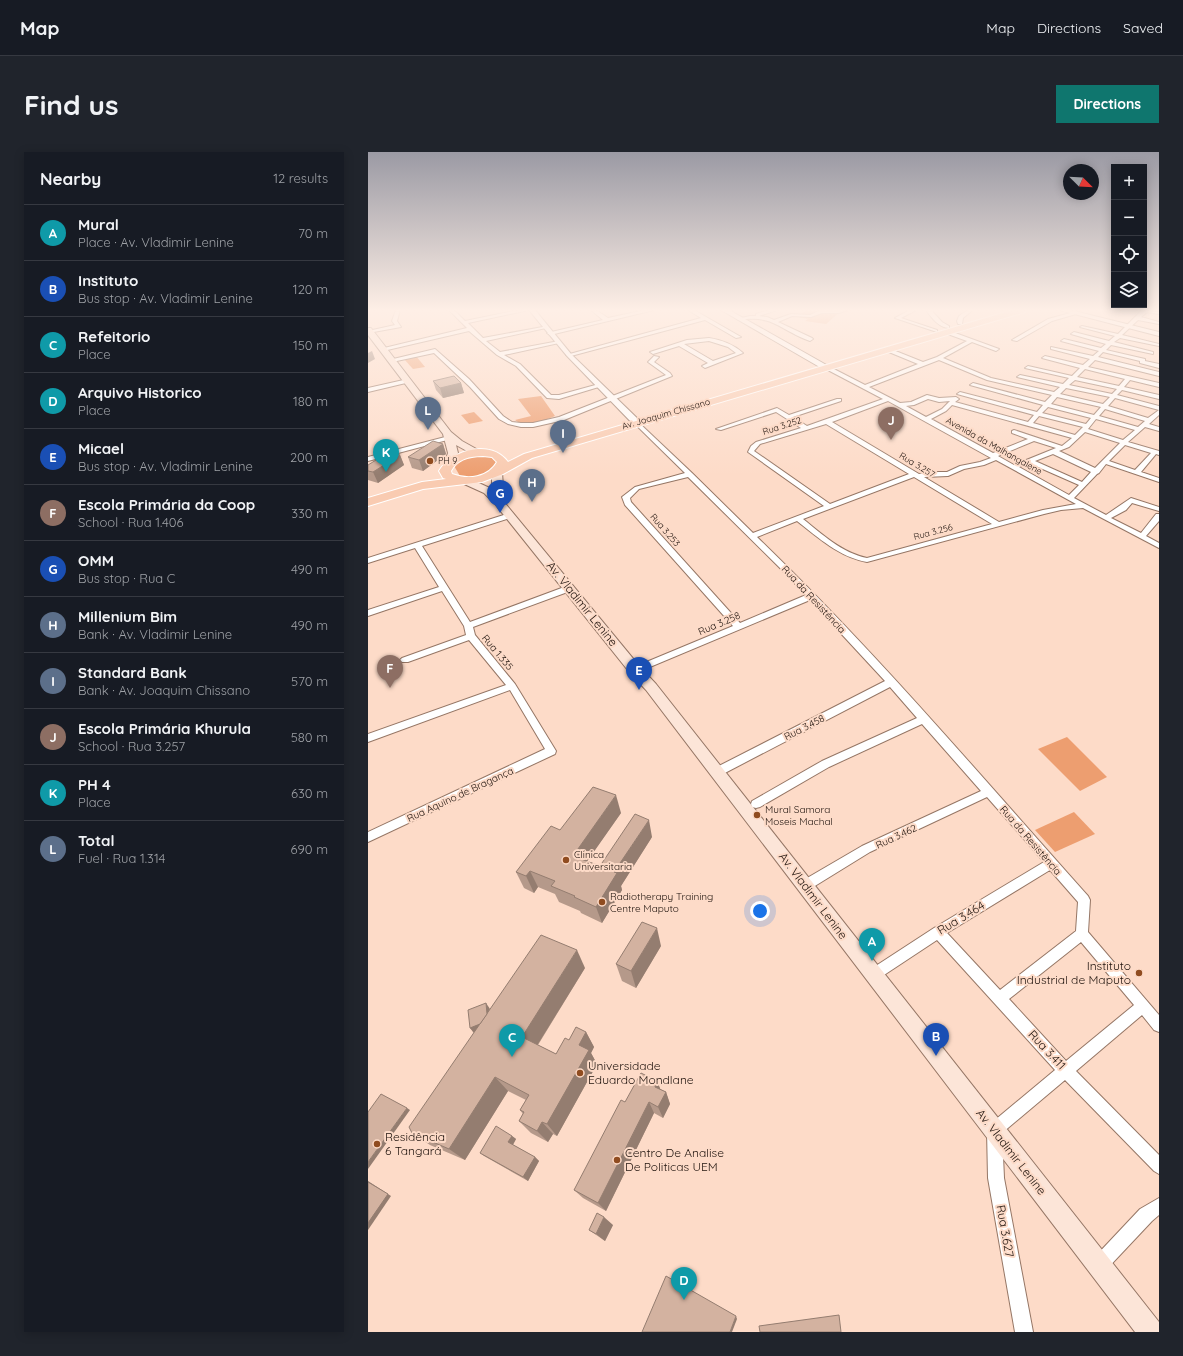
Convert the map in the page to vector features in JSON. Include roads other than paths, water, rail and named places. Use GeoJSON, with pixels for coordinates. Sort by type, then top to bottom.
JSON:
{"type":"FeatureCollection","features":[{"type":"Feature","properties":{"kind":"main road"},"geometry":{"type":"LineString","coordinates":[[396,365],[450,436],[460,443],[481,453],[497,456],[503,462],[498,472],[497,488],[505,509]]}},
{"type":"Feature","properties":{"kind":"main road"},"geometry":{"type":"LineString","coordinates":[[368,494],[415,480],[462,456],[512,450],[635,420],[826,365]]}},
{"type":"Feature","properties":{"kind":"main road","name":"Av. Joaquim Chissano"},"geometry":{"type":"LineString","coordinates":[[368,502],[422,486],[483,479],[498,472],[509,464],[528,456],[635,420]]}},
{"type":"Feature","properties":{"kind":"main road"},"geometry":{"type":"LineString","coordinates":[[450,436],[453,453],[445,471],[447,476],[464,481]]}},
{"type":"Feature","properties":{"kind":"main road","name":"Av. Vladimir Lenine"},"geometry":{"type":"LineString","coordinates":[[464,481],[488,491],[505,509],[635,670],[655,692],[806,885],[873,975],[1098,1266],[1151,1332]]}},
{"type":"Feature","properties":{"kind":"street"},"geometry":{"type":"LineString","coordinates":[[449,365],[477,391],[504,420],[513,424],[531,426],[548,422],[612,399],[669,376],[655,365]]}},
{"type":"Feature","properties":{"kind":"street"},"geometry":{"type":"LineString","coordinates":[[518,365],[547,396],[552,398],[599,386]]}},
{"type":"Feature","properties":{"kind":"street","name":"Rua da Resistência"},"geometry":{"type":"LineString","coordinates":[[579,365],[811,596],[924,719],[1084,900],[1082,934]]}},
{"type":"Feature","properties":{"kind":"street"},"geometry":{"type":"LineString","coordinates":[[865,387],[919,365]]}},
{"type":"Feature","properties":{"kind":"street"},"geometry":{"type":"LineString","coordinates":[[955,365],[984,378],[1104,406],[1147,422],[1159,429]]}},
{"type":"Feature","properties":{"kind":"street"},"geometry":{"type":"LineString","coordinates":[[1076,365],[1159,385]]}},
{"type":"Feature","properties":{"kind":"street"},"geometry":{"type":"LineString","coordinates":[[1123,365],[1159,374]]}},
{"type":"Feature","properties":{"kind":"street"},"geometry":{"type":"LineString","coordinates":[[1014,467],[1055,452],[1077,437],[1122,388],[1127,377],[1138,365]]}},
{"type":"Feature","properties":{"kind":"street","name":"Avenida da Malhangalene"},"geometry":{"type":"LineString","coordinates":[[823,366],[901,405],[1083,506],[1159,546]]}},
{"type":"Feature","properties":{"kind":"street"},"geometry":{"type":"LineString","coordinates":[[1029,424],[1046,404],[1084,367]]}},
{"type":"Feature","properties":{"kind":"street"},"geometry":{"type":"LineString","coordinates":[[1028,368],[1159,397]]}},
{"type":"Feature","properties":{"kind":"street"},"geometry":{"type":"LineString","coordinates":[[1020,376],[1114,396],[1159,408]]}},
{"type":"Feature","properties":{"kind":"street"},"geometry":{"type":"LineString","coordinates":[[926,419],[944,410],[960,394],[984,378]]}},
{"type":"Feature","properties":{"kind":"street"},"geometry":{"type":"LineString","coordinates":[[368,390],[408,381]]}},
{"type":"Feature","properties":{"kind":"street"},"geometry":{"type":"LineString","coordinates":[[973,385],[1140,430]]}},
{"type":"Feature","properties":{"kind":"street"},"geometry":{"type":"LineString","coordinates":[[960,394],[1085,428],[1157,453],[1137,472]]}},
{"type":"Feature","properties":{"kind":"street"},"geometry":{"type":"LineString","coordinates":[[901,405],[912,404],[927,398],[953,401],[1077,437]]}},
{"type":"Feature","properties":{"kind":"street"},"geometry":{"type":"LineString","coordinates":[[788,417],[839,400]]}},
{"type":"Feature","properties":{"kind":"street","name":"Rua 3.252"},"geometry":{"type":"LineString","coordinates":[[829,506],[751,452],[758,443],[827,422],[889,400]]}},
{"type":"Feature","properties":{"kind":"street"},"geometry":{"type":"LineString","coordinates":[[719,429],[777,410],[806,428]]}},
{"type":"Feature","properties":{"kind":"street"},"geometry":{"type":"LineString","coordinates":[[1070,498],[1097,472],[1124,442],[1140,430],[1159,412]]}},
{"type":"Feature","properties":{"kind":"street","name":"Rua 3.257"},"geometry":{"type":"LineString","coordinates":[[827,422],[998,524]]}},
{"type":"Feature","properties":{"kind":"street"},"geometry":{"type":"LineString","coordinates":[[1014,432],[1062,448]]}},
{"type":"Feature","properties":{"kind":"street"},"geometry":{"type":"LineString","coordinates":[[368,459],[450,436]]}},
{"type":"Feature","properties":{"kind":"street"},"geometry":{"type":"LineString","coordinates":[[752,536],[829,506],[916,475],[948,474],[962,467],[982,464],[1033,439]]}},
{"type":"Feature","properties":{"kind":"street"},"geometry":{"type":"LineString","coordinates":[[1055,452],[1097,472]]}},
{"type":"Feature","properties":{"kind":"street"},"geometry":{"type":"LineString","coordinates":[[1029,461],[1084,485]]}},
{"type":"Feature","properties":{"kind":"street"},"geometry":{"type":"LineString","coordinates":[[1106,462],[1159,480]]}},
{"type":"Feature","properties":{"kind":"street","name":"Rua 3.253"},"geometry":{"type":"LineString","coordinates":[[690,474],[638,488],[626,497],[628,503],[739,627]]}},
{"type":"Feature","properties":{"kind":"street"},"geometry":{"type":"LineString","coordinates":[[1106,518],[1123,508],[1132,500],[1159,509]]}},
{"type":"Feature","properties":{"kind":"street","name":"Rua 3.256"},"geometry":{"type":"LineString","coordinates":[[798,519],[843,551],[860,560],[867,560],[1061,508],[1083,506]]}},
{"type":"Feature","properties":{"kind":"street"},"geometry":{"type":"LineString","coordinates":[[368,561],[418,546],[505,509]]}},
{"type":"Feature","properties":{"kind":"street"},"geometry":{"type":"LineString","coordinates":[[1142,537],[1159,516]]}},
{"type":"Feature","properties":{"kind":"street"},"geometry":{"type":"LineString","coordinates":[[1151,526],[1159,529]]}},
{"type":"Feature","properties":{"kind":"street","name":"Rua 1.335"},"geometry":{"type":"LineString","coordinates":[[418,546],[468,626],[470,636],[512,686],[551,751]]}},
{"type":"Feature","properties":{"kind":"street"},"geometry":{"type":"LineString","coordinates":[[368,613],[444,588]]}},
{"type":"Feature","properties":{"kind":"street"},"geometry":{"type":"LineString","coordinates":[[468,626],[570,588]]}},
{"type":"Feature","properties":{"kind":"street","name":"Rua 3.258"},"geometry":{"type":"LineString","coordinates":[[635,670],[811,596]]}},
{"type":"Feature","properties":{"kind":"street"},"geometry":{"type":"LineString","coordinates":[[406,660],[470,636]]}},
{"type":"Feature","properties":{"kind":"street","name":"Rua 3.458"},"geometry":{"type":"LineString","coordinates":[[717,772],[891,682]]}},
{"type":"Feature","properties":{"kind":"street"},"geometry":{"type":"LineString","coordinates":[[368,738],[512,686]]}},
{"type":"Feature","properties":{"kind":"street"},"geometry":{"type":"LineString","coordinates":[[756,804],[776,794],[810,772],[924,719]]}},
{"type":"Feature","properties":{"kind":"street","name":"Rua Aquino de Bragança"},"geometry":{"type":"LineString","coordinates":[[368,837],[551,751]]}},
{"type":"Feature","properties":{"kind":"street","name":"Rua 3.462"},"geometry":{"type":"LineString","coordinates":[[806,885],[866,849],[988,792]]}},
{"type":"Feature","properties":{"kind":"street","name":"Rua 3.464"},"geometry":{"type":"LineString","coordinates":[[873,975],[938,932],[1051,864]]}},
{"type":"Feature","properties":{"kind":"street","name":"Rua 3.411"},"geometry":{"type":"LineString","coordinates":[[938,932],[1065,1070],[1159,1166]]}},
{"type":"Feature","properties":{"kind":"street"},"geometry":{"type":"LineString","coordinates":[[1000,998],[1082,934],[1159,1025]]}},
{"type":"Feature","properties":{"kind":"street"},"geometry":{"type":"LineString","coordinates":[[994,1130],[1143,1006]]}},
{"type":"Feature","properties":{"kind":"street","name":"Rua 3.627"},"geometry":{"type":"LineString","coordinates":[[994,1130],[996,1178],[1024,1332]]}},
{"type":"Feature","properties":{"kind":"street"},"geometry":{"type":"LineString","coordinates":[[1098,1266],[1146,1216],[1159,1206]]}},
{"type":"Feature","properties":{"kind":"place","name":"Total"},"geometry":{"type":"Point","coordinates":[428,430]}},
{"type":"Feature","properties":{"kind":"place","name":"Escola Primária Khurula"},"geometry":{"type":"Point","coordinates":[891,440]}},
{"type":"Feature","properties":{"kind":"place","name":"Standard Bank"},"geometry":{"type":"Point","coordinates":[563,453]}},
{"type":"Feature","properties":{"kind":"place","name":"PH 9"},"geometry":{"type":"Point","coordinates":[430,461]}},
{"type":"Feature","properties":{"kind":"place","name":"PH 4"},"geometry":{"type":"Point","coordinates":[386,472]}},
{"type":"Feature","properties":{"kind":"place","name":"Millenium Bim"},"geometry":{"type":"Point","coordinates":[532,502]}},
{"type":"Feature","properties":{"kind":"place","name":"OMM"},"geometry":{"type":"Point","coordinates":[500,513]}},
{"type":"Feature","properties":{"kind":"place","name":"Escola Primária da Coop"},"geometry":{"type":"Point","coordinates":[390,688]}},
{"type":"Feature","properties":{"kind":"place","name":"Micael"},"geometry":{"type":"Point","coordinates":[639,690]}},
{"type":"Feature","properties":{"kind":"place","name":"Mural Samora Moseis Machal"},"geometry":{"type":"Point","coordinates":[757,815]}},
{"type":"Feature","properties":{"kind":"place","name":"Clinica Universitaria"},"geometry":{"type":"Point","coordinates":[566,860]}},
{"type":"Feature","properties":{"kind":"place","name":"Radiotherapy Training Centre Maputo"},"geometry":{"type":"Point","coordinates":[602,902]}},
{"type":"Feature","properties":{"kind":"place","name":"Mural"},"geometry":{"type":"Point","coordinates":[872,961]}},
{"type":"Feature","properties":{"kind":"place","name":"Instituto Industrial de Maputo"},"geometry":{"type":"Point","coordinates":[1139,973]}},
{"type":"Feature","properties":{"kind":"place","name":"Instituto"},"geometry":{"type":"Point","coordinates":[936,1056]}},
{"type":"Feature","properties":{"kind":"place","name":"Refeitorio"},"geometry":{"type":"Point","coordinates":[512,1057]}},
{"type":"Feature","properties":{"kind":"place","name":"Universidade Eduardo Mondlane"},"geometry":{"type":"Point","coordinates":[580,1073]}},
{"type":"Feature","properties":{"kind":"place","name":"Residência 6 Tangará"},"geometry":{"type":"Point","coordinates":[377,1144]}},
{"type":"Feature","properties":{"kind":"place","name":"Centro De Analise De Politicas UEM"},"geometry":{"type":"Point","coordinates":[617,1160]}},
{"type":"Feature","properties":{"kind":"place","name":"Arquivo Historico"},"geometry":{"type":"Point","coordinates":[684,1300]}}]}
